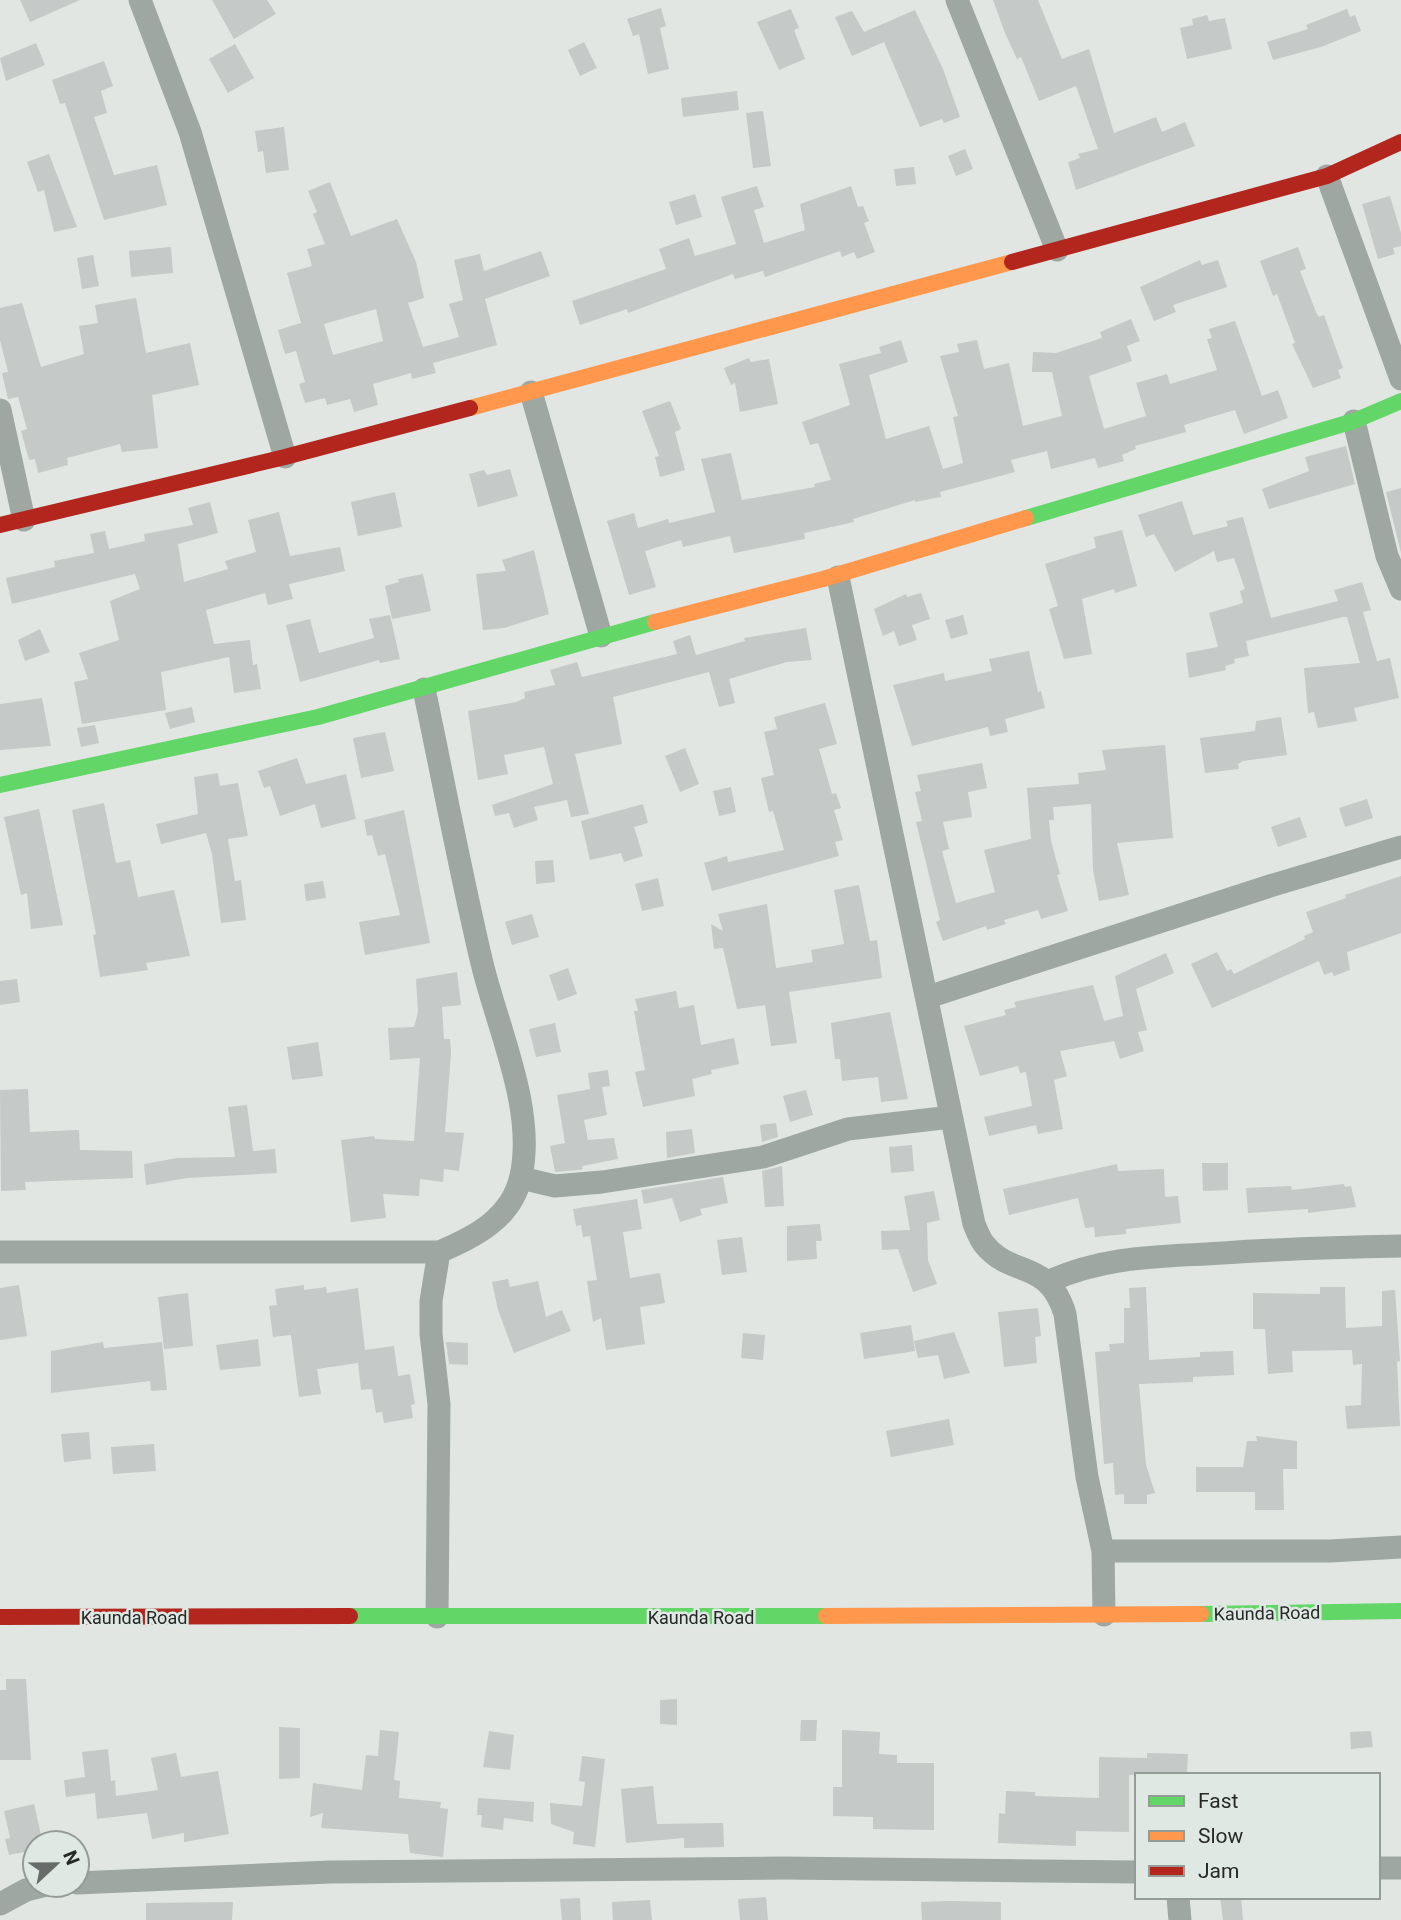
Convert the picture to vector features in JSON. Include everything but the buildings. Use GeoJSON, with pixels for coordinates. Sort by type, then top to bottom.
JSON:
{"type":"FeatureCollection","features":[{"type":"Feature","properties":{"kind":"street"},"geometry":{"type":"LineString","coordinates":[[140,0],[190,132],[285,457]]}},
{"type":"Feature","properties":{"kind":"street"},"geometry":{"type":"LineString","coordinates":[[957,0],[1057,250]]}},
{"type":"Feature","properties":{"kind":"street"},"geometry":{"type":"LineString","coordinates":[[0,525],[285,457],[1057,250],[1327,176],[1401,142]]}},
{"type":"Feature","properties":{"kind":"street"},"geometry":{"type":"LineString","coordinates":[[1327,176],[1401,379]]}},
{"type":"Feature","properties":{"kind":"street"},"geometry":{"type":"LineString","coordinates":[[531,392],[601,636]]}},
{"type":"Feature","properties":{"kind":"street"},"geometry":{"type":"LineString","coordinates":[[0,785],[149,756],[425,689],[514,659],[838,577],[906,553],[1354,421],[1401,401]]}},
{"type":"Feature","properties":{"kind":"street"},"geometry":{"type":"LineString","coordinates":[[0,410],[24,520]]}},
{"type":"Feature","properties":{"kind":"street"},"geometry":{"type":"LineString","coordinates":[[1354,421],[1387,556],[1401,589]]}},
{"type":"Feature","properties":{"kind":"street"},"geometry":{"type":"LineString","coordinates":[[838,577],[974,1224],[984,1244],[999,1257],[1049,1281],[1059,1295],[1065,1314],[1087,1477],[1104,1551],[1104,1615]]}},
{"type":"Feature","properties":{"kind":"street"},"geometry":{"type":"LineString","coordinates":[[0,1252],[439,1252],[476,1236],[501,1216],[521,1178],[524,1135],[519,1098],[481,960],[425,689]]}},
{"type":"Feature","properties":{"kind":"street"},"geometry":{"type":"LineString","coordinates":[[928,997],[1273,884],[1401,847]]}},
{"type":"Feature","properties":{"kind":"street"},"geometry":{"type":"LineString","coordinates":[[521,1178],[555,1186],[615,1180],[763,1157],[848,1129],[951,1117]]}},
{"type":"Feature","properties":{"kind":"street"},"geometry":{"type":"LineString","coordinates":[[1049,1281],[1084,1266],[1120,1259],[1330,1247],[1401,1247]]}},
{"type":"Feature","properties":{"kind":"street"},"geometry":{"type":"LineString","coordinates":[[437,1617],[439,1404],[431,1334],[431,1301],[439,1252]]}},
{"type":"Feature","properties":{"kind":"street"},"geometry":{"type":"LineString","coordinates":[[1104,1551],[1330,1551],[1401,1546]]}},
{"type":"Feature","properties":{"kind":"street","name":"Kaunda Road"},"geometry":{"type":"LineString","coordinates":[[0,1617],[1104,1615],[1401,1611]]}},
{"type":"Feature","properties":{"kind":"street"},"geometry":{"type":"LineString","coordinates":[[91,1882],[344,1871],[783,1868],[1135,1872]]}},
{"type":"Feature","properties":{"kind":"street"},"geometry":{"type":"LineString","coordinates":[[1380,1868],[1401,1868]]}},
{"type":"Feature","properties":{"kind":"street"},"geometry":{"type":"LineString","coordinates":[[0,1904],[21,1893]]}},
{"type":"Feature","properties":{"kind":"street"},"geometry":{"type":"LineString","coordinates":[[1178,1899],[1180,1920]]}},
{"type":"Feature","properties":{"kind":"traffic: fast"},"geometry":{"type":"LineString","coordinates":[[1026,518],[1354,421],[1401,401]]}},
{"type":"Feature","properties":{"kind":"traffic: fast"},"geometry":{"type":"LineString","coordinates":[[0,785],[318,717],[655,622]]}},
{"type":"Feature","properties":{"kind":"traffic: fast"},"geometry":{"type":"LineString","coordinates":[[1201,1614],[1401,1611]]}},
{"type":"Feature","properties":{"kind":"traffic: fast"},"geometry":{"type":"LineString","coordinates":[[350,1616],[826,1616]]}},
{"type":"Feature","properties":{"kind":"traffic: slow"},"geometry":{"type":"LineString","coordinates":[[470,408],[1012,262]]}},
{"type":"Feature","properties":{"kind":"traffic: slow"},"geometry":{"type":"LineString","coordinates":[[655,622],[823,579],[1026,518]]}},
{"type":"Feature","properties":{"kind":"traffic: slow"},"geometry":{"type":"LineString","coordinates":[[826,1616],[1201,1614]]}},
{"type":"Feature","properties":{"kind":"traffic: jam"},"geometry":{"type":"LineString","coordinates":[[1012,262],[1327,176],[1401,142]]}},
{"type":"Feature","properties":{"kind":"traffic: jam"},"geometry":{"type":"LineString","coordinates":[[0,525],[285,457],[470,408]]}},
{"type":"Feature","properties":{"kind":"traffic: jam"},"geometry":{"type":"LineString","coordinates":[[0,1617],[350,1616]]}}]}
